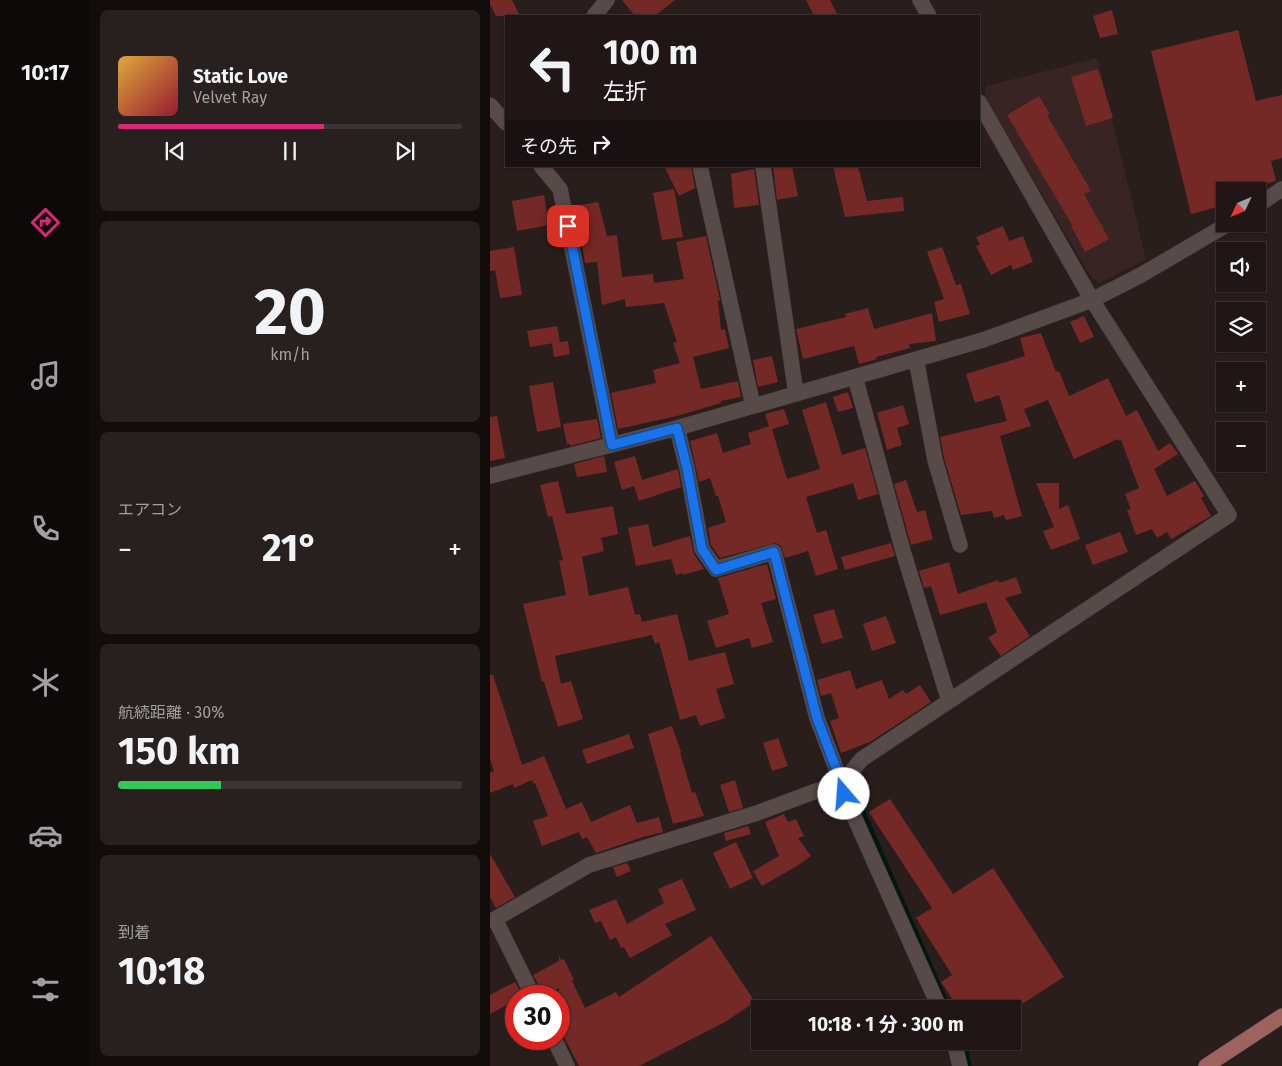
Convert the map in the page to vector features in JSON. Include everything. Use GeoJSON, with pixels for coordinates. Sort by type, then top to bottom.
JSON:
{"type":"FeatureCollection","features":[{"type":"Feature","properties":{"kind":"main road"},"geometry":{"type":"LineString","coordinates":[[1206,1066],[1282,1016]]}},
{"type":"Feature","properties":{"kind":"street"},"geometry":{"type":"LineString","coordinates":[[920,0],[928,15]]}},
{"type":"Feature","properties":{"kind":"street"},"geometry":{"type":"LineString","coordinates":[[936,1000],[844,794],[844,783],[851,771],[862,759],[949,700],[1229,515],[1092,300],[980,104]]}},
{"type":"Feature","properties":{"kind":"street"},"geometry":{"type":"LineString","coordinates":[[542,167],[560,189],[612,445]]}},
{"type":"Feature","properties":{"kind":"street"},"geometry":{"type":"LineString","coordinates":[[700,167],[753,406]]}},
{"type":"Feature","properties":{"kind":"street"},"geometry":{"type":"LineString","coordinates":[[763,167],[796,394]]}},
{"type":"Feature","properties":{"kind":"street"},"geometry":{"type":"LineString","coordinates":[[1266,200],[1282,189]]}},
{"type":"Feature","properties":{"kind":"street"},"geometry":{"type":"LineString","coordinates":[[490,476],[677,428],[984,340],[1092,300],[1141,275],[1216,231]]}},
{"type":"Feature","properties":{"kind":"street"},"geometry":{"type":"LineString","coordinates":[[916,359],[934,460],[960,545]]}},
{"type":"Feature","properties":{"kind":"street"},"geometry":{"type":"LineString","coordinates":[[856,377],[903,551],[949,700]]}},
{"type":"Feature","properties":{"kind":"street"},"geometry":{"type":"LineString","coordinates":[[677,428],[687,468],[702,549],[716,570],[774,552],[817,718],[837,771],[844,783]]}},
{"type":"Feature","properties":{"kind":"street"},"geometry":{"type":"LineString","coordinates":[[528,985],[495,918],[589,865],[757,813],[816,791],[844,783]]}},
{"type":"Feature","properties":{"kind":"street"},"geometry":{"type":"LineString","coordinates":[[559,1050],[567,1066]]}},
{"type":"Feature","properties":{"kind":"street"},"geometry":{"type":"LineString","coordinates":[[956,1050],[960,1066]]}},
{"type":"Feature","properties":{"kind":"shaded area"},"geometry":{"type":"Polygon","coordinates":[[[1097,58],[1146,259],[1100,283],[1092,278],[984,98],[986,86],[1097,58]]]}},
{"type":"Feature","properties":{"kind":"building"},"geometry":{"type":"Polygon","coordinates":[[[490,0],[512,0],[520,15],[496,16],[490,0]]]}},
{"type":"Feature","properties":{"kind":"building"},"geometry":{"type":"Polygon","coordinates":[[[622,0],[675,0],[656,15],[634,15],[622,0]]]}},
{"type":"Feature","properties":{"kind":"building"},"geometry":{"type":"Polygon","coordinates":[[[806,0],[830,0],[838,15],[814,15],[806,0]]]}},
{"type":"Feature","properties":{"kind":"building"},"geometry":{"type":"Polygon","coordinates":[[[1112,10],[1118,34],[1100,38],[1093,16],[1112,10]]]}},
{"type":"Feature","properties":{"kind":"building"},"geometry":{"type":"Polygon","coordinates":[[[1238,30],[1256,101],[1282,95],[1282,158],[1271,161],[1276,181],[1266,183],[1216,182],[1216,207],[1191,214],[1151,51],[1238,30]]]}},
{"type":"Feature","properties":{"kind":"building"},"geometry":{"type":"Polygon","coordinates":[[[1098,69],[1113,118],[1086,126],[1071,77],[1098,69]]]}},
{"type":"Feature","properties":{"kind":"building"},"geometry":{"type":"Polygon","coordinates":[[[1039,96],[1050,114],[1047,115],[1091,191],[1084,194],[1109,239],[1085,252],[1072,225],[1007,115],[1039,96]]]}},
{"type":"Feature","properties":{"kind":"building"},"geometry":{"type":"Polygon","coordinates":[[[664,167],[691,167],[695,188],[679,196],[664,167]]]}},
{"type":"Feature","properties":{"kind":"building"},"geometry":{"type":"Polygon","coordinates":[[[773,167],[792,167],[798,196],[777,200],[773,167]]]}},
{"type":"Feature","properties":{"kind":"building"},"geometry":{"type":"Polygon","coordinates":[[[833,167],[858,167],[867,201],[903,197],[904,211],[845,217],[833,167]]]}},
{"type":"Feature","properties":{"kind":"building"},"geometry":{"type":"Polygon","coordinates":[[[754,169],[759,205],[734,208],[731,174],[754,169]]]}},
{"type":"Feature","properties":{"kind":"building"},"geometry":{"type":"Polygon","coordinates":[[[674,189],[683,237],[662,240],[653,193],[674,189]]]}},
{"type":"Feature","properties":{"kind":"building"},"geometry":{"type":"Polygon","coordinates":[[[544,195],[549,225],[517,231],[512,201],[544,195]]]}},
{"type":"Feature","properties":{"kind":"building"},"geometry":{"type":"Polygon","coordinates":[[[598,202],[607,236],[617,235],[622,277],[653,274],[654,283],[684,279],[676,242],[706,236],[720,300],[718,301],[721,330],[725,329],[729,348],[693,357],[701,389],[738,381],[741,397],[721,401],[721,403],[677,416],[618,429],[611,393],[656,383],[653,370],[680,363],[673,343],[677,342],[664,303],[626,307],[625,299],[602,305],[597,262],[585,263],[577,225],[586,223],[581,205],[598,202]]]}},
{"type":"Feature","properties":{"kind":"building"},"geometry":{"type":"Polygon","coordinates":[[[1003,226],[1009,241],[1023,236],[1033,262],[1013,270],[1011,265],[991,275],[976,246],[980,244],[976,237],[1003,226]]]}},
{"type":"Feature","properties":{"kind":"building"},"geometry":{"type":"Polygon","coordinates":[[[514,247],[522,295],[500,298],[495,270],[490,271],[490,251],[514,247]]]}},
{"type":"Feature","properties":{"kind":"building"},"geometry":{"type":"Polygon","coordinates":[[[942,247],[956,285],[961,284],[970,314],[939,322],[934,302],[944,299],[927,252],[942,247]]]}},
{"type":"Feature","properties":{"kind":"building"},"geometry":{"type":"Polygon","coordinates":[[[868,308],[874,329],[932,313],[936,341],[909,344],[910,348],[876,357],[877,359],[859,364],[854,346],[803,359],[796,329],[846,317],[845,314],[868,308]]]}},
{"type":"Feature","properties":{"kind":"building"},"geometry":{"type":"Polygon","coordinates":[[[1084,316],[1094,337],[1080,343],[1070,322],[1084,316]]]}},
{"type":"Feature","properties":{"kind":"building"},"geometry":{"type":"Polygon","coordinates":[[[557,326],[560,342],[530,347],[527,331],[557,326]]]}},
{"type":"Feature","properties":{"kind":"building"},"geometry":{"type":"Polygon","coordinates":[[[1041,333],[1056,372],[1059,371],[1069,396],[1108,378],[1126,416],[1137,410],[1158,451],[1170,443],[1178,454],[1154,469],[1167,496],[1195,481],[1204,496],[1201,498],[1211,516],[1171,539],[1167,532],[1157,538],[1152,529],[1136,535],[1127,510],[1131,509],[1125,494],[1139,488],[1121,440],[1119,441],[1118,439],[1074,459],[1048,400],[1024,409],[1031,426],[1000,436],[1022,516],[1006,520],[1004,515],[994,518],[992,511],[961,515],[944,458],[940,437],[1007,421],[999,395],[975,403],[966,374],[1025,356],[1020,338],[1041,333]]]}},
{"type":"Feature","properties":{"kind":"building"},"geometry":{"type":"Polygon","coordinates":[[[568,341],[570,354],[554,357],[552,343],[568,341]]]}},
{"type":"Feature","properties":{"kind":"building"},"geometry":{"type":"Polygon","coordinates":[[[772,356],[778,382],[758,387],[753,360],[772,356]]]}},
{"type":"Feature","properties":{"kind":"building"},"geometry":{"type":"Polygon","coordinates":[[[553,382],[561,427],[537,432],[529,386],[553,382]]]}},
{"type":"Feature","properties":{"kind":"building"},"geometry":{"type":"Polygon","coordinates":[[[848,392],[853,408],[838,412],[833,397],[848,392]]]}},
{"type":"Feature","properties":{"kind":"building"},"geometry":{"type":"Polygon","coordinates":[[[826,402],[842,455],[865,448],[878,494],[858,500],[853,483],[806,497],[817,533],[826,530],[838,569],[816,576],[808,551],[785,558],[781,546],[776,543],[720,558],[711,545],[708,528],[726,522],[710,478],[699,482],[690,441],[717,433],[723,453],[751,444],[748,433],[769,426],[765,414],[784,409],[789,424],[772,429],[787,479],[820,469],[802,410],[826,402]]]}},
{"type":"Feature","properties":{"kind":"building"},"geometry":{"type":"Polygon","coordinates":[[[903,405],[909,424],[897,428],[902,445],[887,450],[877,413],[903,405]]]}},
{"type":"Feature","properties":{"kind":"building"},"geometry":{"type":"Polygon","coordinates":[[[497,416],[505,458],[490,461],[490,417],[497,416]]]}},
{"type":"Feature","properties":{"kind":"building"},"geometry":{"type":"Polygon","coordinates":[[[597,419],[601,438],[570,446],[570,444],[567,444],[563,424],[597,419]]]}},
{"type":"Feature","properties":{"kind":"building"},"geometry":{"type":"Polygon","coordinates":[[[604,456],[607,472],[577,477],[574,464],[604,456]]]}},
{"type":"Feature","properties":{"kind":"building"},"geometry":{"type":"Polygon","coordinates":[[[635,456],[642,480],[678,469],[681,487],[639,501],[634,486],[622,490],[614,462],[635,456]]]}},
{"type":"Feature","properties":{"kind":"building"},"geometry":{"type":"Polygon","coordinates":[[[906,480],[917,512],[925,510],[933,539],[911,545],[894,484],[906,480]]]}},
{"type":"Feature","properties":{"kind":"building"},"geometry":{"type":"Polygon","coordinates":[[[558,481],[566,514],[613,506],[618,534],[601,538],[604,551],[582,557],[589,596],[628,587],[635,615],[640,614],[642,622],[677,614],[689,661],[725,652],[734,684],[716,689],[725,718],[700,726],[696,715],[680,720],[659,642],[655,644],[652,635],[555,656],[561,684],[571,681],[583,719],[558,727],[544,682],[542,682],[523,604],[566,595],[559,561],[563,560],[552,516],[548,517],[540,485],[558,481]]]}},
{"type":"Feature","properties":{"kind":"building"},"geometry":{"type":"Polygon","coordinates":[[[1036,483],[1059,483],[1059,509],[1068,505],[1080,539],[1051,550],[1043,531],[1054,527],[1036,483]]]}},
{"type":"Feature","properties":{"kind":"building"},"geometry":{"type":"Polygon","coordinates":[[[648,524],[653,547],[690,536],[694,554],[704,569],[676,575],[671,559],[636,566],[628,528],[648,524]]]}},
{"type":"Feature","properties":{"kind":"building"},"geometry":{"type":"Polygon","coordinates":[[[1120,532],[1128,552],[1093,565],[1085,545],[1120,532]]]}},
{"type":"Feature","properties":{"kind":"building"},"geometry":{"type":"Polygon","coordinates":[[[891,543],[895,556],[845,570],[841,557],[891,543]]]}},
{"type":"Feature","properties":{"kind":"building"},"geometry":{"type":"Polygon","coordinates":[[[949,562],[958,594],[998,580],[999,583],[1016,577],[1022,593],[1005,598],[1030,636],[1001,656],[988,638],[997,632],[986,602],[940,615],[931,586],[924,588],[919,571],[949,562]]]}},
{"type":"Feature","properties":{"kind":"building"},"geometry":{"type":"Polygon","coordinates":[[[767,564],[776,599],[761,603],[773,642],[752,648],[749,638],[716,648],[707,621],[729,614],[718,578],[767,564]]]}},
{"type":"Feature","properties":{"kind":"building"},"geometry":{"type":"Polygon","coordinates":[[[834,609],[843,638],[822,644],[813,615],[834,609]]]}},
{"type":"Feature","properties":{"kind":"building"},"geometry":{"type":"Polygon","coordinates":[[[886,616],[896,643],[872,651],[863,624],[886,616]]]}},
{"type":"Feature","properties":{"kind":"building"},"geometry":{"type":"Polygon","coordinates":[[[850,670],[856,689],[882,680],[889,699],[903,690],[906,694],[920,685],[931,702],[870,742],[841,753],[830,721],[839,718],[831,693],[821,696],[817,680],[850,670]]]}},
{"type":"Feature","properties":{"kind":"building"},"geometry":{"type":"Polygon","coordinates":[[[490,675],[493,675],[522,765],[544,756],[566,809],[582,802],[591,822],[630,805],[637,823],[659,817],[663,832],[596,853],[587,837],[582,839],[579,832],[542,846],[533,821],[548,816],[535,783],[532,780],[514,788],[513,784],[490,793],[490,773],[494,771],[490,759],[490,675]]]}},
{"type":"Feature","properties":{"kind":"building"},"geometry":{"type":"Polygon","coordinates":[[[672,726],[692,793],[695,792],[704,816],[673,824],[648,734],[672,726]]]}},
{"type":"Feature","properties":{"kind":"building"},"geometry":{"type":"Polygon","coordinates":[[[629,734],[634,748],[587,764],[582,750],[629,734]]]}},
{"type":"Feature","properties":{"kind":"building"},"geometry":{"type":"Polygon","coordinates":[[[778,738],[788,766],[772,771],[763,743],[778,738]]]}},
{"type":"Feature","properties":{"kind":"building"},"geometry":{"type":"Polygon","coordinates":[[[735,780],[743,808],[729,812],[720,785],[735,780]]]}},
{"type":"Feature","properties":{"kind":"building"},"geometry":{"type":"Polygon","coordinates":[[[890,799],[953,894],[993,868],[1064,977],[1021,1005],[1021,1000],[953,1000],[941,982],[952,975],[916,918],[932,908],[869,812],[890,799]]]}},
{"type":"Feature","properties":{"kind":"building"},"geometry":{"type":"Polygon","coordinates":[[[784,814],[788,822],[796,819],[804,836],[798,838],[811,856],[762,886],[753,871],[779,856],[765,822],[784,814]]]}},
{"type":"Feature","properties":{"kind":"building"},"geometry":{"type":"Polygon","coordinates":[[[748,826],[751,834],[726,841],[724,833],[748,826]]]}},
{"type":"Feature","properties":{"kind":"building"},"geometry":{"type":"Polygon","coordinates":[[[736,842],[753,878],[730,889],[713,853],[736,842]]]}},
{"type":"Feature","properties":{"kind":"building"},"geometry":{"type":"Polygon","coordinates":[[[490,854],[515,897],[496,908],[490,897],[490,854]]]}},
{"type":"Feature","properties":{"kind":"building"},"geometry":{"type":"Polygon","coordinates":[[[627,863],[631,871],[617,877],[613,867],[627,863]]]}},
{"type":"Feature","properties":{"kind":"building"},"geometry":{"type":"Polygon","coordinates":[[[682,879],[696,910],[665,924],[672,935],[630,958],[624,947],[621,948],[616,937],[610,940],[601,921],[595,923],[589,910],[616,899],[627,924],[664,903],[658,889],[682,879]]]}},
{"type":"Feature","properties":{"kind":"building"},"geometry":{"type":"Polygon","coordinates":[[[711,936],[754,1000],[751,1000],[751,1005],[725,1022],[639,1066],[579,1066],[570,1048],[570,985],[539,985],[533,975],[559,961],[559,956],[561,960],[564,959],[585,1008],[616,992],[619,997],[711,936]]]}},
{"type":"Feature","properties":{"kind":"building"},"geometry":{"type":"Polygon","coordinates":[[[505,987],[505,1006],[490,1014],[490,995],[505,987]]]}},
{"type":"Feature","properties":{"kind":"waterway"},"geometry":{"type":"LineString","coordinates":[[854,791],[945,1000]]}},
{"type":"Feature","properties":{"kind":"waterway"},"geometry":{"type":"LineString","coordinates":[[966,1050],[969,1066]]}},
{"type":"Feature","properties":{"kind":"route"},"geometry":{"type":"LineString","coordinates":[[568,226],[612,445],[677,428],[687,468],[702,549],[716,570],[756,556],[774,552],[817,718],[837,771],[844,783],[844,794]]}}]}
